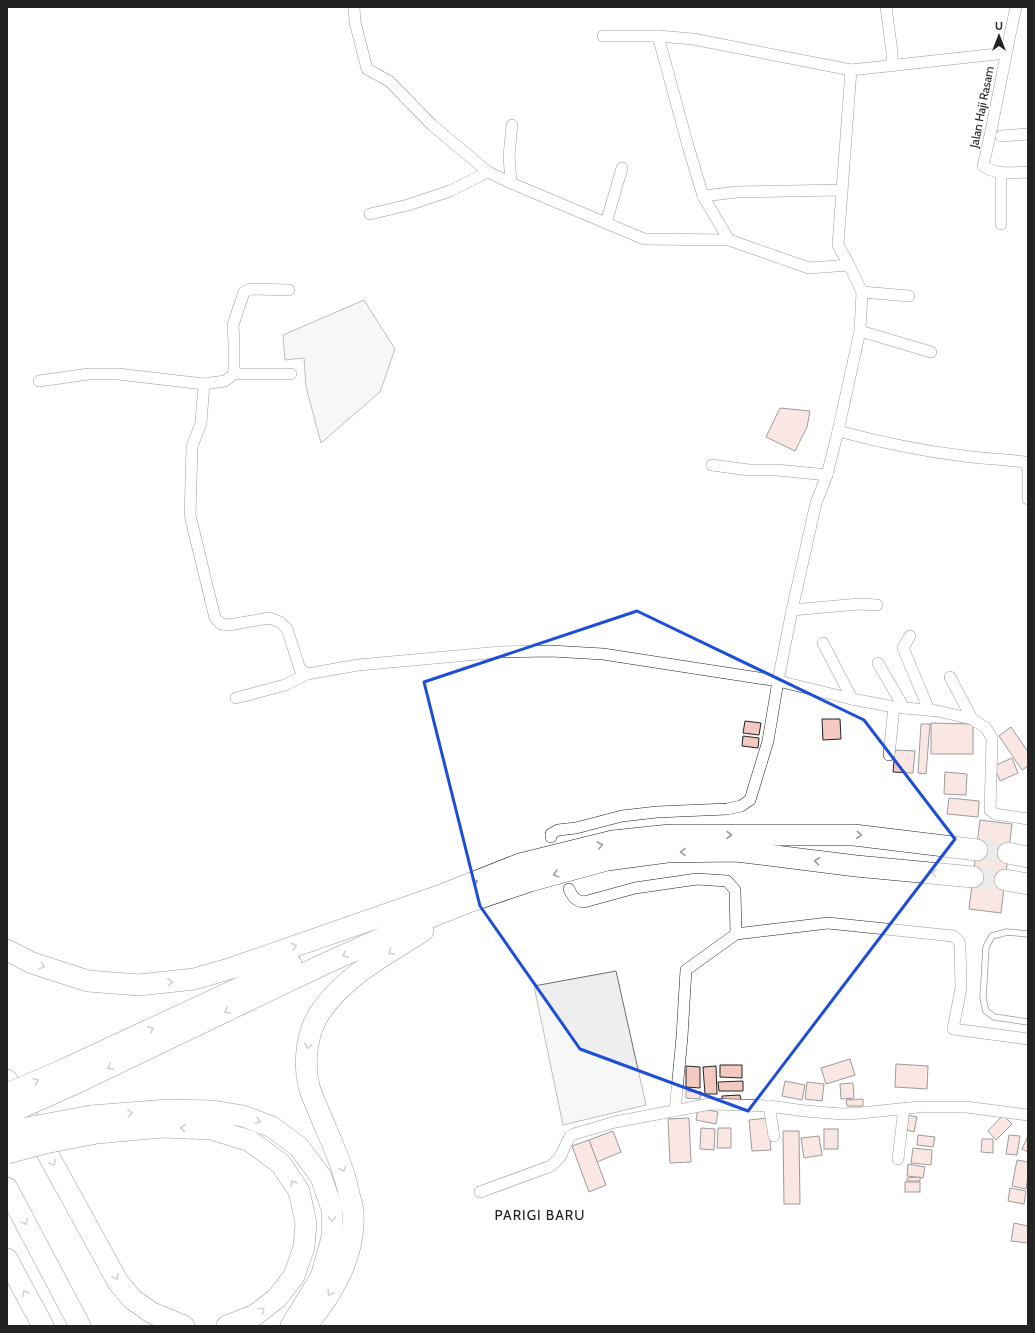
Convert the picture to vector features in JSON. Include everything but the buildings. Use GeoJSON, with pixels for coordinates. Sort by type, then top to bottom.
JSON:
{"type":"FeatureCollection","features":[{"type":"Feature","properties":{"kind":"highway"},"geometry":{"type":"LineString","coordinates":[[7,950],[32,963],[88,981],[139,985],[194,979],[439,896],[520,864],[613,841],[670,835],[854,835],[977,850]]}},
{"type":"Feature","properties":{"kind":"highway"},"geometry":{"type":"LineString","coordinates":[[7,1094],[69,1077],[470,900],[530,881],[607,860],[667,852],[736,851],[856,866],[973,877]]}},
{"type":"Feature","properties":{"kind":"highway"},"geometry":{"type":"LineString","coordinates":[[1005,880],[1028,884]]}},
{"type":"Feature","properties":{"kind":"highway"},"geometry":{"type":"LineString","coordinates":[[7,1114],[69,1077],[439,896]]}},
{"type":"Feature","properties":{"kind":"highway"},"geometry":{"type":"LineString","coordinates":[[306,1326],[320,1309],[343,1271],[352,1244],[353,1211],[344,1172],[309,1087],[306,1055],[311,1032],[320,1012],[339,989],[366,968],[470,900]]}},
{"type":"Feature","properties":{"kind":"highway"},"geometry":{"type":"LineString","coordinates":[[7,1080],[118,1282],[132,1300],[152,1313],[184,1326]]}},
{"type":"Feature","properties":{"kind":"highway"},"geometry":{"type":"LineString","coordinates":[[7,1153],[45,1143],[94,1125],[168,1110],[213,1111],[243,1116],[272,1126],[299,1147],[321,1177],[332,1209],[332,1238],[321,1277],[291,1326]]}},
{"type":"Feature","properties":{"kind":"highway"},"geometry":{"type":"LineString","coordinates":[[7,1134],[21,1129],[94,1125],[211,1129],[250,1141],[281,1164],[299,1191],[306,1223],[304,1247],[294,1276],[277,1298],[255,1315],[227,1326]]}},
{"type":"Feature","properties":{"kind":"highway"},"geometry":{"type":"LineString","coordinates":[[7,1188],[80,1326]]}},
{"type":"Feature","properties":{"kind":"highway"},"geometry":{"type":"LineString","coordinates":[[7,1259],[42,1326]]}},
{"type":"Feature","properties":{"kind":"street"},"geometry":{"type":"LineString","coordinates":[[354,7],[355,22],[367,69],[389,81],[432,125],[488,172],[644,239],[729,240],[809,268],[849,265]]}},
{"type":"Feature","properties":{"kind":"street"},"geometry":{"type":"LineString","coordinates":[[886,7],[892,52],[892,66]]}},
{"type":"Feature","properties":{"kind":"street","name":"Jalan Haji Rasam"},"geometry":{"type":"LineString","coordinates":[[1016,7],[994,120],[983,166],[1001,173],[1028,172]]}},
{"type":"Feature","properties":{"kind":"street"},"geometry":{"type":"LineString","coordinates":[[603,36],[658,36],[693,39],[851,70],[1006,53]]}},
{"type":"Feature","properties":{"kind":"street"},"geometry":{"type":"LineString","coordinates":[[658,36],[703,196],[729,240]]}},
{"type":"Feature","properties":{"kind":"street"},"geometry":{"type":"LineString","coordinates":[[551,837],[551,834],[558,830],[576,828],[622,816],[657,812],[726,809],[741,806],[750,800],[768,741],[792,610],[816,503],[827,475],[860,331],[862,292],[838,246],[851,70]]}},
{"type":"Feature","properties":{"kind":"street"},"geometry":{"type":"LineString","coordinates":[[511,183],[509,156],[512,125]]}},
{"type":"Feature","properties":{"kind":"street"},"geometry":{"type":"LineString","coordinates":[[1001,136],[1028,134]]}},
{"type":"Feature","properties":{"kind":"street"},"geometry":{"type":"LineString","coordinates":[[606,223],[622,168]]}},
{"type":"Feature","properties":{"kind":"street"},"geometry":{"type":"LineString","coordinates":[[370,214],[408,205],[450,191],[488,172]]}},
{"type":"Feature","properties":{"kind":"street"},"geometry":{"type":"LineString","coordinates":[[1001,173],[1001,224]]}},
{"type":"Feature","properties":{"kind":"street"},"geometry":{"type":"LineString","coordinates":[[703,196],[751,191],[842,190]]}},
{"type":"Feature","properties":{"kind":"street"},"geometry":{"type":"LineString","coordinates":[[234,374],[233,325],[244,292],[250,289],[289,290]]}},
{"type":"Feature","properties":{"kind":"street"},"geometry":{"type":"LineString","coordinates":[[862,292],[909,296]]}},
{"type":"Feature","properties":{"kind":"street"},"geometry":{"type":"LineString","coordinates":[[860,331],[931,352]]}},
{"type":"Feature","properties":{"kind":"street"},"geometry":{"type":"LineString","coordinates":[[39,381],[89,374],[118,374],[204,384],[225,381],[234,374],[291,374]]}},
{"type":"Feature","properties":{"kind":"street"},"geometry":{"type":"LineString","coordinates":[[204,384],[201,423],[192,447],[190,515],[215,618],[221,624],[229,625],[268,618],[280,622],[287,629],[300,669],[307,674]]}},
{"type":"Feature","properties":{"kind":"street"},"geometry":{"type":"LineString","coordinates":[[838,431],[870,439],[965,456],[1024,462],[1028,469]]}},
{"type":"Feature","properties":{"kind":"street"},"geometry":{"type":"LineString","coordinates":[[712,465],[749,470],[777,470],[827,475]]}},
{"type":"Feature","properties":{"kind":"street"},"geometry":{"type":"LineString","coordinates":[[1028,473],[1028,499]]}},
{"type":"Feature","properties":{"kind":"street"},"geometry":{"type":"LineString","coordinates":[[792,610],[859,604],[877,606]]}},
{"type":"Feature","properties":{"kind":"street"},"geometry":{"type":"LineString","coordinates":[[910,636],[903,648],[929,710]]}},
{"type":"Feature","properties":{"kind":"street"},"geometry":{"type":"LineString","coordinates":[[823,643],[852,699]]}},
{"type":"Feature","properties":{"kind":"street"},"geometry":{"type":"LineString","coordinates":[[236,698],[285,686],[307,674],[358,665],[500,652],[551,651],[603,654],[778,681],[852,699],[899,708],[929,710],[972,719],[986,728],[992,738],[989,808],[991,812],[995,814],[1028,819]]}},
{"type":"Feature","properties":{"kind":"street"},"geometry":{"type":"LineString","coordinates":[[878,663],[899,708],[889,755]]}},
{"type":"Feature","properties":{"kind":"street"},"geometry":{"type":"LineString","coordinates":[[950,677],[972,719]]}},
{"type":"Feature","properties":{"kind":"street"},"geometry":{"type":"LineString","coordinates":[[569,889],[572,897],[578,902],[584,902],[635,888],[697,879],[726,880],[735,890],[736,934]]}},
{"type":"Feature","properties":{"kind":"street"},"geometry":{"type":"LineString","coordinates":[[675,1111],[682,1037],[686,970],[736,934],[828,923],[953,936],[959,941],[960,946],[961,988],[953,1029],[1028,1039]]}},
{"type":"Feature","properties":{"kind":"street"},"geometry":{"type":"LineString","coordinates":[[480,1192],[551,1166],[560,1157],[570,1136],[574,1134],[615,1122],[710,1104],[770,1106],[842,1114],[918,1107],[966,1107],[1028,1115]]}},
{"type":"Feature","properties":{"kind":"street"},"geometry":{"type":"LineString","coordinates":[[770,1106],[774,1136]]}},
{"type":"Feature","properties":{"kind":"street"},"geometry":{"type":"LineString","coordinates":[[898,1159],[904,1108]]}},
{"type":"Feature","properties":{"kind":"lane"},"geometry":{"type":"LineString","coordinates":[[1028,934],[1007,932],[992,936],[986,947],[983,998],[986,1011],[994,1017],[1028,1022]]}},
{"type":"Feature","properties":{"kind":"highlighted area"},"geometry":{"type":"Polygon","coordinates":[[[637,611],[864,720],[955,839],[748,1111],[580,1049],[480,906],[424,682],[637,611]]]}},
{"type":"Feature","properties":{"kind":"shaded area"},"geometry":{"type":"Polygon","coordinates":[[[364,300],[395,349],[380,392],[321,443],[306,387],[304,358],[285,360],[283,335],[364,300]]]}},
{"type":"Feature","properties":{"kind":"shaded area"},"geometry":{"type":"Polygon","coordinates":[[[616,971],[646,1105],[563,1125],[534,986],[616,971]]]}},
{"type":"Feature","properties":{"kind":"tunnel"},"geometry":{"type":"LineString","coordinates":[[977,850],[1008,853]]}},
{"type":"Feature","properties":{"kind":"tunnel"},"geometry":{"type":"LineString","coordinates":[[973,877],[1005,880]]}},
{"type":"Feature","properties":{"kind":"district","name":"PARIGI BARU"},"geometry":{"type":"Point","coordinates":[540,1215]}}]}
